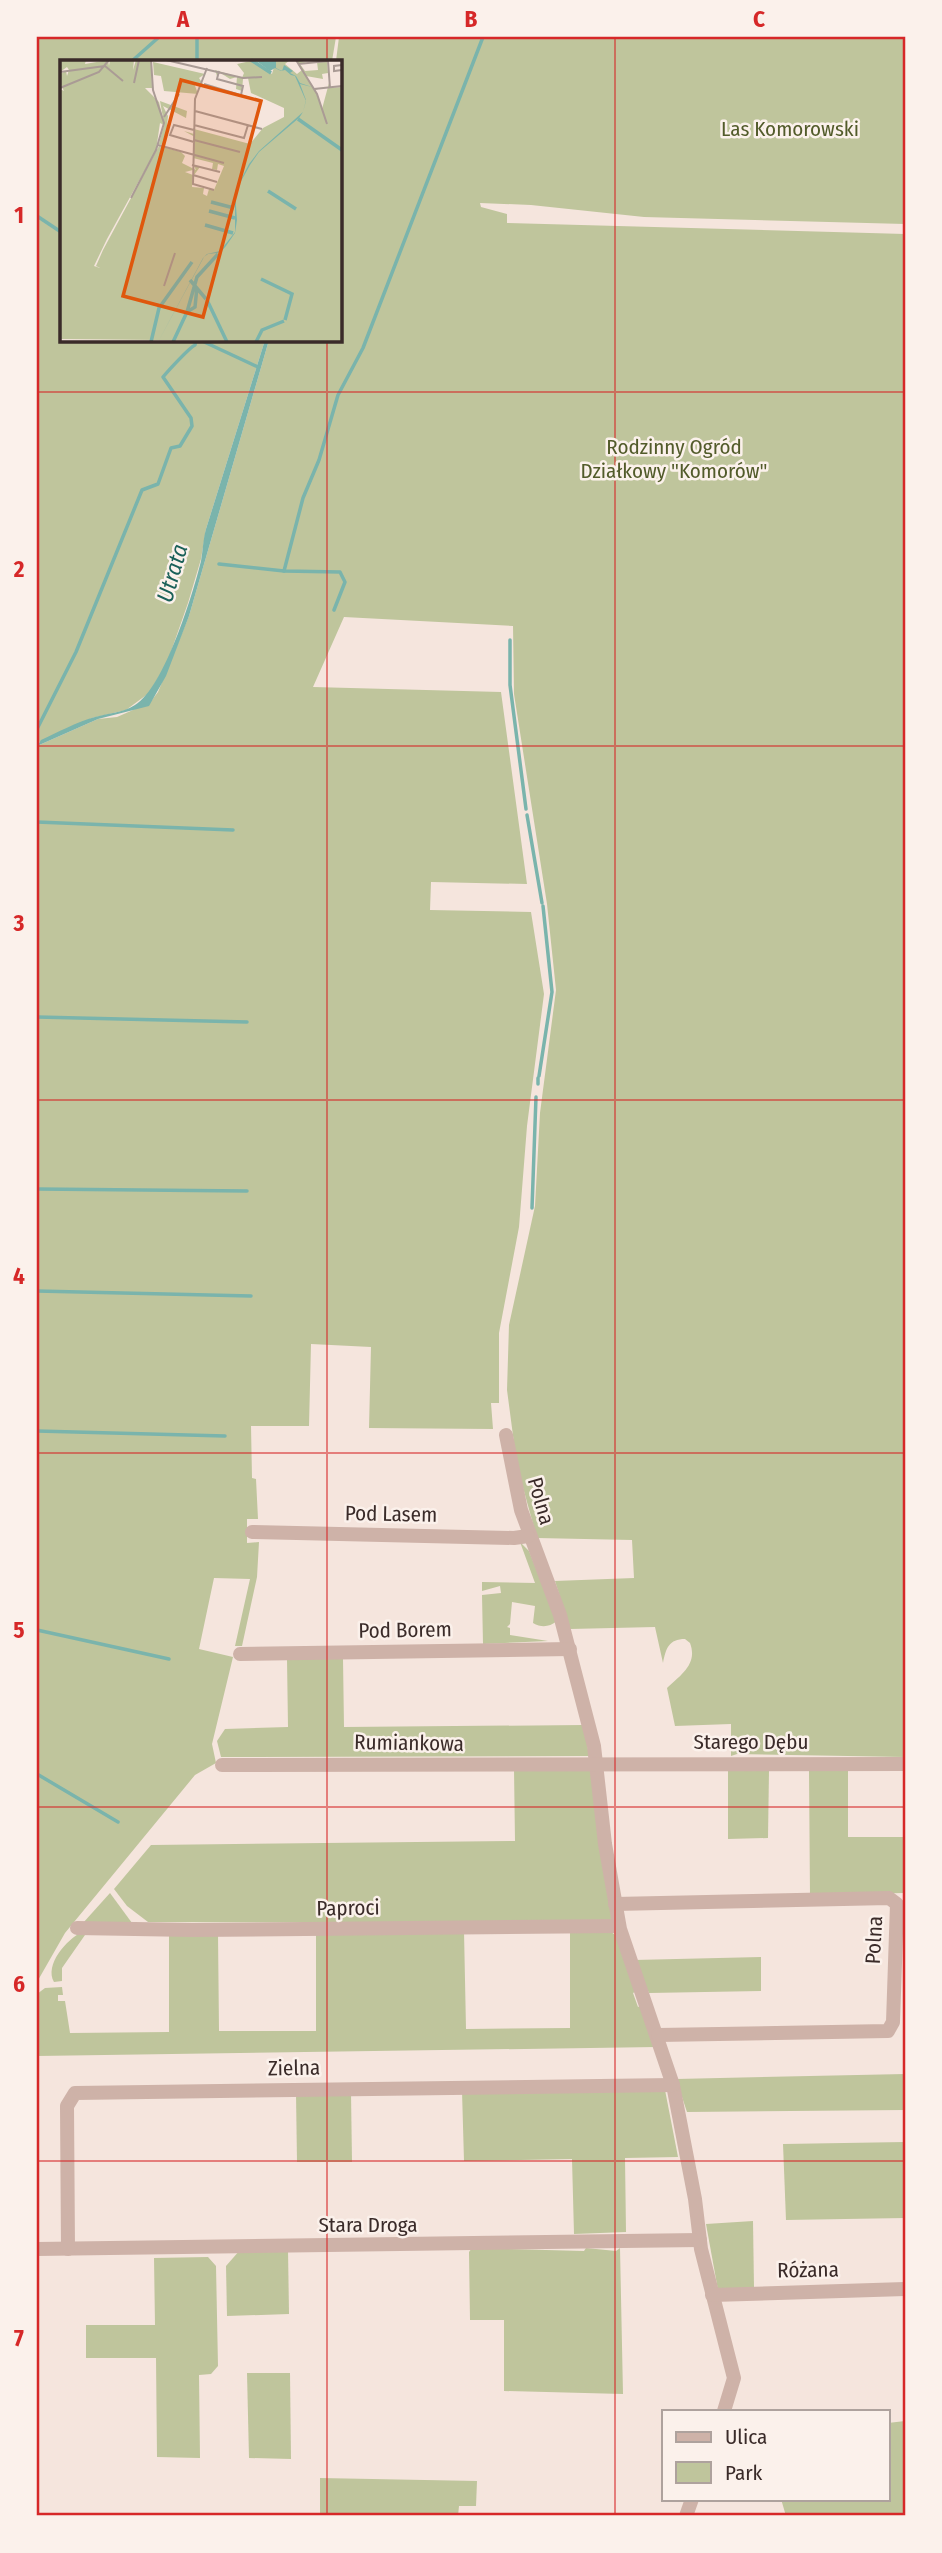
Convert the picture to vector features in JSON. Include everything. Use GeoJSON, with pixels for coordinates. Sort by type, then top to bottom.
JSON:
{"type":"FeatureCollection","features":[{"type":"Feature","properties":{"kind":"street","name":"Polna"},"geometry":{"type":"LineString","coordinates":[[506,1435],[512,1475],[528,1536],[570,1649],[596,1762],[620,1926],[673,2085],[693,2186],[700,2240],[733,2382],[724,2410]]}},
{"type":"Feature","properties":{"kind":"street","name":"Pod Lasem"},"geometry":{"type":"LineString","coordinates":[[252,1532],[514,1538],[528,1536]]}},
{"type":"Feature","properties":{"kind":"street","name":"Pod Borem"},"geometry":{"type":"LineString","coordinates":[[240,1654],[570,1649]]}},
{"type":"Feature","properties":{"kind":"street","name":"Starego Dębu"},"geometry":{"type":"LineString","coordinates":[[596,1762],[905,1764]]}},
{"type":"Feature","properties":{"kind":"street","name":"Rumiankowa"},"geometry":{"type":"LineString","coordinates":[[222,1765],[543,1765],[596,1762]]}},
{"type":"Feature","properties":{"kind":"street","name":"Polna"},"geometry":{"type":"LineString","coordinates":[[615,1904],[889,1898],[897,1904],[894,2020],[888,2031],[658,2035]]}},
{"type":"Feature","properties":{"kind":"street","name":"Paproci"},"geometry":{"type":"LineString","coordinates":[[76,1928],[206,1930],[620,1926]]}},
{"type":"Feature","properties":{"kind":"street","name":"Zielna"},"geometry":{"type":"LineString","coordinates":[[68,2249],[67,2106],[68,2099],[75,2094],[673,2085]]}},
{"type":"Feature","properties":{"kind":"street","name":"Stara Droga"},"geometry":{"type":"LineString","coordinates":[[37,2249],[700,2240]]}},
{"type":"Feature","properties":{"kind":"street","name":"Różana"},"geometry":{"type":"LineString","coordinates":[[712,2295],[905,2289]]}},
{"type":"Feature","properties":{"kind":"green space"},"geometry":{"type":"Polygon","coordinates":[[[37,37],[336,37],[332,60],[60,60],[60,341],[265,341],[206,529],[201,559],[188,603],[167,663],[149,693],[126,710],[92,718],[37,743],[37,37]]]}},
{"type":"Feature","properties":{"kind":"green space"},"geometry":{"type":"Polygon","coordinates":[[[339,37],[905,37],[905,224],[644,217],[531,205],[480,203],[481,207],[507,214],[507,223],[905,234],[905,1757],[731,1756],[731,1724],[675,1726],[667,1688],[683,1674],[690,1663],[692,1650],[685,1639],[669,1645],[663,1663],[655,1627],[570,1629],[555,1581],[634,1578],[632,1540],[537,1538],[517,1466],[507,1390],[509,1325],[535,1206],[540,1113],[556,990],[547,904],[514,694],[513,626],[344,617],[313,687],[501,692],[527,884],[431,882],[430,910],[531,912],[544,994],[527,1126],[519,1227],[499,1333],[499,1403],[491,1403],[493,1429],[369,1428],[371,1347],[311,1344],[309,1426],[251,1426],[252,1478],[256,1479],[258,1519],[247,1519],[247,1543],[259,1542],[257,1577],[242,1646],[235,1646],[250,1579],[214,1578],[199,1649],[233,1657],[212,1744],[216,1763],[195,1775],[65,1933],[37,1982],[37,746],[98,719],[117,717],[152,700],[158,692],[189,616],[269,341],[341,341],[341,60],[336,60],[339,37]]]}},
{"type":"Feature","properties":{"kind":"green space"},"geometry":{"type":"Polygon","coordinates":[[[520,1542],[529,1551],[557,1621],[551,1625],[536,1625],[533,1623],[535,1606],[512,1602],[510,1624],[507,1627],[510,1628],[510,1635],[548,1641],[483,1644],[482,1595],[501,1593],[500,1586],[482,1591],[482,1582],[535,1583],[520,1542]]]}},
{"type":"Feature","properties":{"kind":"green space"},"geometry":{"type":"Polygon","coordinates":[[[287,1659],[343,1659],[344,1727],[584,1725],[589,1756],[221,1757],[217,1741],[225,1729],[288,1727],[287,1659]]]}},
{"type":"Feature","properties":{"kind":"green space"},"geometry":{"type":"Polygon","coordinates":[[[590,1767],[614,1923],[148,1922],[127,1906],[114,1889],[151,1845],[515,1841],[514,1769],[590,1767]]]}},
{"type":"Feature","properties":{"kind":"green space"},"geometry":{"type":"Polygon","coordinates":[[[728,1769],[769,1770],[768,1838],[728,1839],[728,1769]]]}},
{"type":"Feature","properties":{"kind":"green space"},"geometry":{"type":"Polygon","coordinates":[[[848,1770],[848,1837],[905,1837],[903,1893],[810,1895],[809,1771],[848,1770]]]}},
{"type":"Feature","properties":{"kind":"green space"},"geometry":{"type":"Polygon","coordinates":[[[110,1893],[132,1923],[83,1923],[110,1893]]]}},
{"type":"Feature","properties":{"kind":"green space"},"geometry":{"type":"Polygon","coordinates":[[[570,1930],[608,1930],[617,1936],[637,1991],[633,1993],[638,2007],[642,2005],[656,2047],[37,2056],[37,1994],[45,1988],[62,1987],[63,1995],[58,1995],[58,2001],[65,2001],[70,2033],[169,2032],[169,1935],[218,1934],[219,2031],[316,2031],[316,1933],[464,1931],[466,2029],[570,2028],[570,1930]]]}},
{"type":"Feature","properties":{"kind":"green space"},"geometry":{"type":"Polygon","coordinates":[[[82,1932],[116,1935],[85,1935],[62,1968],[62,1981],[54,1982],[52,1968],[59,1953],[70,1940],[82,1932]]]}},
{"type":"Feature","properties":{"kind":"green space"},"geometry":{"type":"Polygon","coordinates":[[[761,1957],[761,1991],[649,1993],[634,1960],[761,1957]]]}},
{"type":"Feature","properties":{"kind":"green space"},"geometry":{"type":"Polygon","coordinates":[[[905,2074],[905,2110],[687,2112],[676,2079],[905,2074]]]}},
{"type":"Feature","properties":{"kind":"green space"},"geometry":{"type":"Polygon","coordinates":[[[665,2090],[678,2157],[625,2158],[626,2232],[574,2234],[572,2159],[464,2161],[462,2091],[665,2090]]]}},
{"type":"Feature","properties":{"kind":"green space"},"geometry":{"type":"Polygon","coordinates":[[[296,2093],[351,2093],[352,2162],[297,2162],[296,2093]]]}},
{"type":"Feature","properties":{"kind":"green space"},"geometry":{"type":"Polygon","coordinates":[[[905,2142],[905,2218],[786,2220],[783,2144],[905,2142]]]}},
{"type":"Feature","properties":{"kind":"green space"},"geometry":{"type":"Polygon","coordinates":[[[753,2221],[754,2288],[718,2290],[706,2224],[753,2221]]]}},
{"type":"Feature","properties":{"kind":"green space"},"geometry":{"type":"Polygon","coordinates":[[[472,2248],[584,2251],[586,2248],[616,2251],[620,2248],[623,2394],[504,2391],[504,2320],[470,2320],[469,2252],[472,2248]]]}},
{"type":"Feature","properties":{"kind":"green space"},"geometry":{"type":"Polygon","coordinates":[[[240,2250],[288,2250],[289,2314],[227,2316],[226,2266],[240,2250]]]}},
{"type":"Feature","properties":{"kind":"green space"},"geometry":{"type":"Polygon","coordinates":[[[208,2257],[216,2266],[218,2366],[211,2374],[199,2375],[200,2458],[157,2457],[156,2358],[86,2358],[86,2325],[155,2325],[154,2258],[208,2257]]]}},
{"type":"Feature","properties":{"kind":"green space"},"geometry":{"type":"Polygon","coordinates":[[[247,2373],[290,2373],[291,2459],[249,2458],[247,2373]]]}},
{"type":"Feature","properties":{"kind":"green space"},"geometry":{"type":"Polygon","coordinates":[[[905,2421],[905,2516],[786,2516],[781,2500],[890,2500],[890,2423],[905,2421]]]}},
{"type":"Feature","properties":{"kind":"green space"},"geometry":{"type":"Polygon","coordinates":[[[320,2478],[477,2481],[476,2506],[459,2506],[458,2516],[320,2516],[320,2478]]]}},
{"type":"Feature","properties":{"kind":"water"},"geometry":{"type":"Polygon","coordinates":[[[265,341],[269,341],[189,616],[166,676],[149,706],[98,719],[37,746],[41,740],[74,724],[125,710],[146,695],[167,661],[176,639],[201,561],[206,529],[265,341]]]}},
{"type":"Feature","properties":{"kind":"waterway"},"geometry":{"type":"LineString","coordinates":[[133,60],[159,37]]}},
{"type":"Feature","properties":{"kind":"waterway"},"geometry":{"type":"LineString","coordinates":[[197,37],[197,60]]}},
{"type":"Feature","properties":{"kind":"waterway"},"geometry":{"type":"LineString","coordinates":[[284,571],[303,498],[319,460],[338,395],[363,348],[483,37]]}},
{"type":"Feature","properties":{"kind":"waterway"},"geometry":{"type":"LineString","coordinates":[[37,216],[60,231]]}},
{"type":"Feature","properties":{"kind":"waterway"},"geometry":{"type":"LineString","coordinates":[[37,729],[76,652],[142,490],[158,484],[171,448],[180,446],[192,426],[191,418],[163,377],[195,345],[196,341]]}},
{"type":"Feature","properties":{"kind":"waterway"},"geometry":{"type":"LineString","coordinates":[[202,341],[258,367]]}},
{"type":"Feature","properties":{"kind":"waterway"},"geometry":{"type":"LineString","coordinates":[[219,564],[284,571],[340,572],[345,582],[334,610]]}},
{"type":"Feature","properties":{"kind":"waterway"},"geometry":{"type":"LineString","coordinates":[[510,640],[510,685],[526,809]]}},
{"type":"Feature","properties":{"kind":"waterway"},"geometry":{"type":"LineString","coordinates":[[527,815],[542,903]]}},
{"type":"Feature","properties":{"kind":"waterway"},"geometry":{"type":"LineString","coordinates":[[37,822],[233,830]]}},
{"type":"Feature","properties":{"kind":"waterway"},"geometry":{"type":"LineString","coordinates":[[539,1076],[552,992],[543,906]]}},
{"type":"Feature","properties":{"kind":"waterway"},"geometry":{"type":"LineString","coordinates":[[37,1017],[247,1022]]}},
{"type":"Feature","properties":{"kind":"waterway"},"geometry":{"type":"LineString","coordinates":[[538,1078],[538,1084]]}},
{"type":"Feature","properties":{"kind":"waterway"},"geometry":{"type":"LineString","coordinates":[[532,1208],[536,1097]]}},
{"type":"Feature","properties":{"kind":"waterway"},"geometry":{"type":"LineString","coordinates":[[37,1189],[247,1191]]}},
{"type":"Feature","properties":{"kind":"waterway"},"geometry":{"type":"LineString","coordinates":[[37,1291],[251,1296]]}},
{"type":"Feature","properties":{"kind":"waterway"},"geometry":{"type":"LineString","coordinates":[[37,1431],[225,1436]]}},
{"type":"Feature","properties":{"kind":"waterway"},"geometry":{"type":"LineString","coordinates":[[37,1630],[169,1659]]}},
{"type":"Feature","properties":{"kind":"waterway"},"geometry":{"type":"LineString","coordinates":[[37,1774],[118,1822]]}},
{"type":"Feature","properties":{"kind":"park label","name":"Las Komorowski"},"geometry":{"type":"Point","coordinates":[790,129]}},
{"type":"Feature","properties":{"kind":"park label","name":"Rodzinny Ogród Działkowy \"Komorów\""},"geometry":{"type":"Point","coordinates":[674,459]}},
{"type":"Feature","properties":{"kind":"water label","name":"Utrata"},"geometry":{"type":"Point","coordinates":[172,573]}}]}
